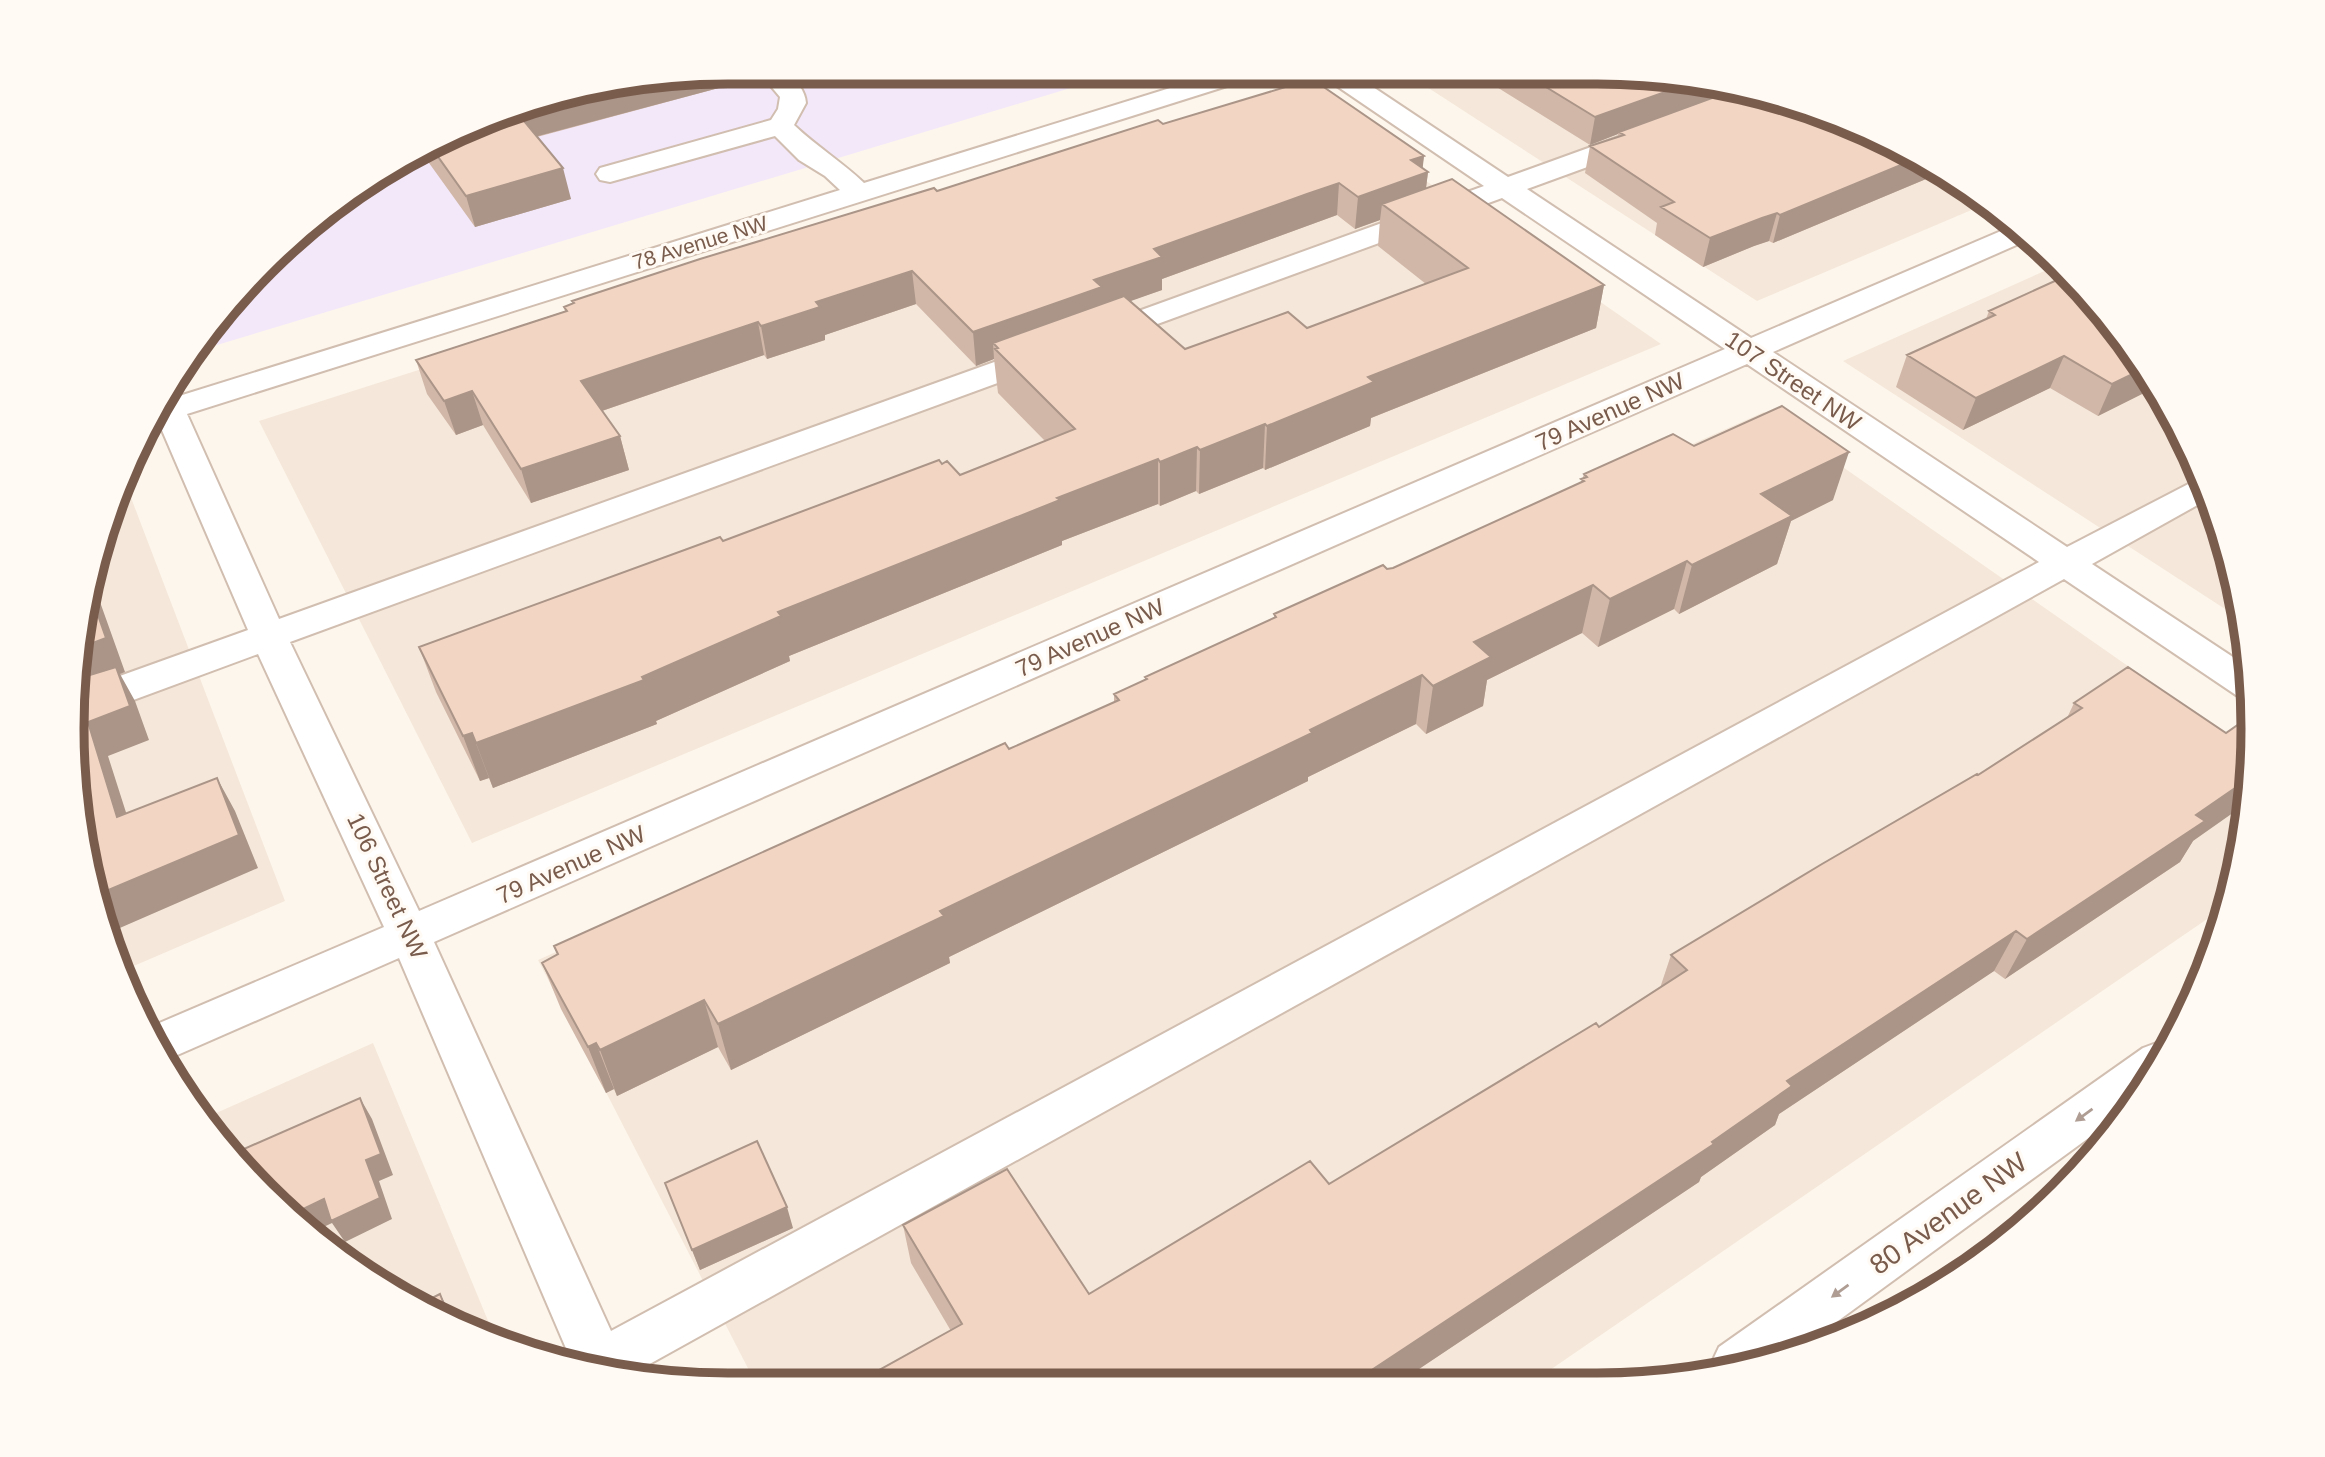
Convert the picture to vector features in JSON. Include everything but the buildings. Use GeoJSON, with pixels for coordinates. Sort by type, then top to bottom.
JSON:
{"type":"FeatureCollection","features":[{"type":"Feature","properties":{"kind":"street"},"geometry":{"type":"LineString","coordinates":[[610,174],[780,125],[793,109],[794,98],[785,84]]}},
{"type":"Feature","properties":{"kind":"street","name":"78 Avenue NW"},"geometry":{"type":"LineString","coordinates":[[169,407],[1208,84]]}},
{"type":"Feature","properties":{"kind":"street","name":"107 Street NW"},"geometry":{"type":"LineString","coordinates":[[1350,84],[2239,679]]}},
{"type":"Feature","properties":{"kind":"street"},"geometry":{"type":"LineString","coordinates":[[780,125],[809,154],[835,170],[859,193]]}},
{"type":"Feature","properties":{"kind":"street"},"geometry":{"type":"LineString","coordinates":[[85,704],[1662,130]]}},
{"type":"Feature","properties":{"kind":"street","name":"79 Avenue NW"},"geometry":{"type":"LineString","coordinates":[[165,1041],[2012,236]]}},
{"type":"Feature","properties":{"kind":"street","name":"106 Street NW"},"geometry":{"type":"LineString","coordinates":[[168,410],[269,637],[410,935],[596,1359]]}},
{"type":"Feature","properties":{"kind":"street"},"geometry":{"type":"LineString","coordinates":[[607,1362],[2196,492]]}},
{"type":"Feature","properties":{"kind":"street","name":"80 Avenue NW"},"geometry":{"type":"LineString","coordinates":[[1751,1354],[2140,1075]]}},
{"type":"Feature","properties":{"kind":"shaded area"},"geometry":{"type":"Polygon","coordinates":[[[1084,84],[217,345],[214,340],[244,304],[273,273],[336,217],[406,170],[443,150],[521,118],[603,96],[686,85],[1084,84]]]}},
{"type":"Feature","properties":{"kind":"shaded area"},"geometry":{"type":"Polygon","coordinates":[[[1422,84],[1639,85],[1722,96],[1804,118],[1882,150],[1919,170],[1976,208],[1757,301],[1422,84]]]}},
{"type":"Feature","properties":{"kind":"shaded area"},"geometry":{"type":"Polygon","coordinates":[[[1295,90],[1661,344],[472,843],[259,421],[1295,90]]]}},
{"type":"Feature","properties":{"kind":"shaded area"},"geometry":{"type":"Polygon","coordinates":[[[2048,269],[2108,336],[2155,406],[2175,443],[2207,521],[2230,612],[1843,361],[2048,269]]]}},
{"type":"Feature","properties":{"kind":"shaded area"},"geometry":{"type":"Polygon","coordinates":[[[1764,412],[2241,745],[2240,771],[2229,854],[2213,915],[1546,1373],[750,1373],[538,960],[1764,412]]]}},
{"type":"Feature","properties":{"kind":"shaded area"},"geometry":{"type":"Polygon","coordinates":[[[129,492],[285,901],[130,968],[118,936],[96,854],[85,771],[84,728],[85,686],[96,603],[118,521],[129,492]]]}},
{"type":"Feature","properties":{"kind":"shaded area"},"geometry":{"type":"Polygon","coordinates":[[[373,1043],[491,1327],[443,1307],[406,1287],[336,1240],[273,1184],[213,1115],[373,1043]]]}}]}
